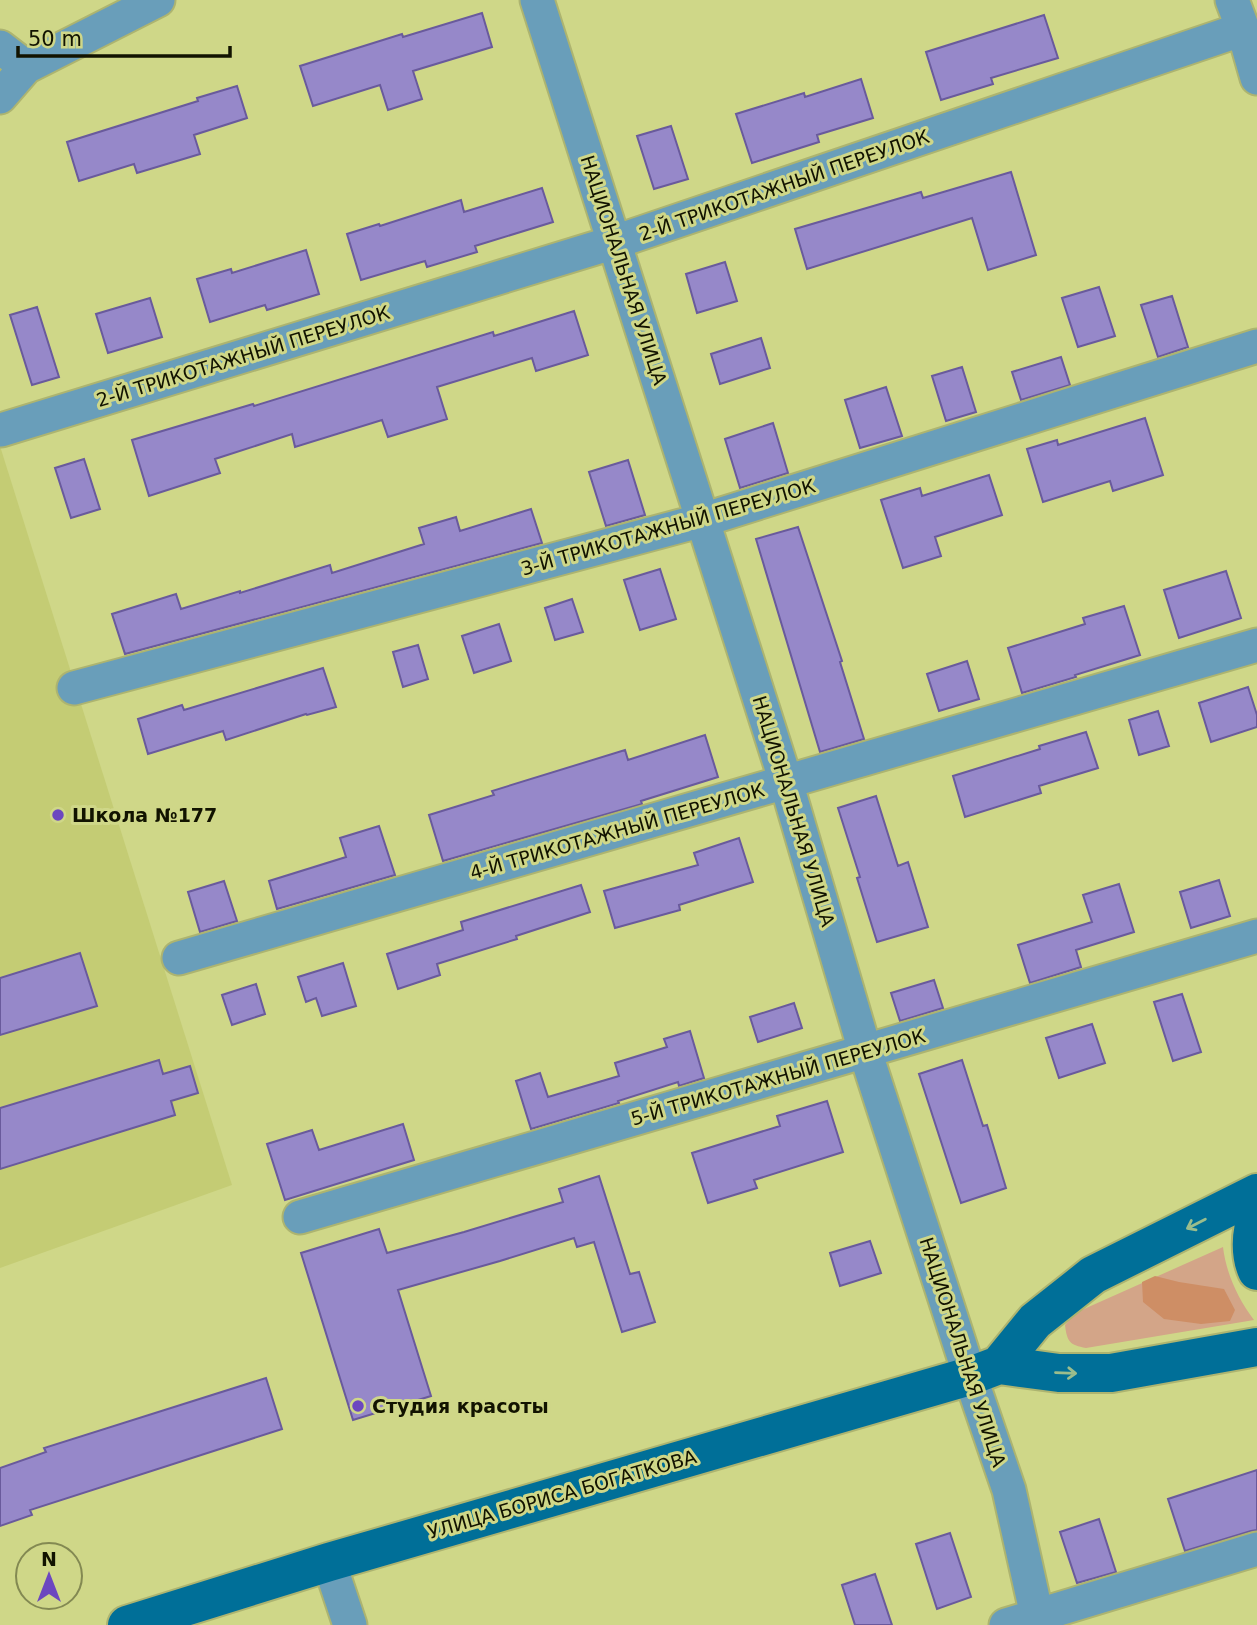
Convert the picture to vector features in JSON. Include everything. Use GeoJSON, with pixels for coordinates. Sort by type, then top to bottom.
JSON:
{"type":"FeatureCollection","features":[{"type":"Feature","properties":{"kind":"main road"},"geometry":{"type":"LineString","coordinates":[[984,1371],[1035,1321],[1093,1275],[1257,1193]]}},
{"type":"Feature","properties":{"kind":"main road"},"geometry":{"type":"LineString","coordinates":[[1257,1218],[1253,1227],[1253,1262],[1257,1271]]}},
{"type":"Feature","properties":{"kind":"main road","name":"УЛИЦА БОРИСА БОГАТКОВА"},"geometry":{"type":"LineString","coordinates":[[127,1625],[329,1562],[984,1371],[1111,1373],[1257,1347]]}},
{"type":"Feature","properties":{"kind":"street"},"geometry":{"type":"LineString","coordinates":[[0,97],[13,57],[158,0]]}},
{"type":"Feature","properties":{"kind":"street","name":"НАЦИОНАЛЬНАЯ УЛИЦА"},"geometry":{"type":"LineString","coordinates":[[537,0],[786,782],[865,1052],[984,1371],[1010,1490],[1027,1622]]}},
{"type":"Feature","properties":{"kind":"street"},"geometry":{"type":"LineString","coordinates":[[1237,15],[1257,78]]}},
{"type":"Feature","properties":{"kind":"street","name":"2-Й ТРИКОТАЖНЫЙ ПЕРЕУЛОК"},"geometry":{"type":"LineString","coordinates":[[1,430],[615,242],[1237,15]]}},
{"type":"Feature","properties":{"kind":"street","name":"3-Й ТРИКОТАЖНЫЙ ПЕРЕУЛОК"},"geometry":{"type":"LineString","coordinates":[[74,688],[703,520],[1257,345]]}},
{"type":"Feature","properties":{"kind":"street","name":"4-Й ТРИКОТАЖНЫЙ ПЕРЕУЛОК"},"geometry":{"type":"LineString","coordinates":[[179,958],[1257,646]]}},
{"type":"Feature","properties":{"kind":"street","name":"5-Й ТРИКОТАЖНЫЙ ПЕРЕУЛОК"},"geometry":{"type":"LineString","coordinates":[[300,1217],[1257,936]]}},
{"type":"Feature","properties":{"kind":"street"},"geometry":{"type":"LineString","coordinates":[[1027,1622],[1257,1549]]}},
{"type":"Feature","properties":{"kind":"street"},"geometry":{"type":"LineString","coordinates":[[329,1562],[350,1625]]}},
{"type":"Feature","properties":{"kind":"shaded area","name":"Школа №177"},"geometry":{"type":"Polygon","coordinates":[[[0,446],[232,1185],[0,1268],[0,446]]]}},
{"type":"Feature","properties":{"kind":"shaded area"},"geometry":{"type":"Polygon","coordinates":[[[1223,1247],[1234,1285],[1254,1320],[1086,1348],[1076,1346],[1068,1339],[1065,1325],[1075,1313],[1223,1247]]]}},
{"type":"Feature","properties":{"kind":"shaded area"},"geometry":{"type":"Polygon","coordinates":[[[1155,1276],[1224,1289],[1235,1310],[1230,1321],[1201,1324],[1164,1319],[1143,1302],[1142,1282],[1155,1276]]]}},
{"type":"Feature","properties":{"kind":"building"},"geometry":{"type":"Polygon","coordinates":[[[482,13],[492,47],[413,71],[422,99],[388,110],[380,85],[313,106],[300,66],[402,34],[403,37],[482,13]]]}},
{"type":"Feature","properties":{"kind":"building"},"geometry":{"type":"Polygon","coordinates":[[[1044,15],[1058,58],[991,78],[993,84],[941,100],[926,52],[1044,15]]]}},
{"type":"Feature","properties":{"kind":"building"},"geometry":{"type":"Polygon","coordinates":[[[861,79],[873,118],[817,135],[819,142],[752,163],[736,114],[804,93],[805,97],[861,79]]]}},
{"type":"Feature","properties":{"kind":"building"},"geometry":{"type":"Polygon","coordinates":[[[237,86],[247,118],[194,135],[200,154],[137,173],[134,164],[79,181],[67,142],[237,86]]]}},
{"type":"Feature","properties":{"kind":"building"},"geometry":{"type":"Polygon","coordinates":[[[671,126],[688,179],[654,189],[637,136],[671,126]]]}},
{"type":"Feature","properties":{"kind":"building"},"geometry":{"type":"Polygon","coordinates":[[[1011,172],[1036,255],[988,270],[972,218],[807,269],[795,229],[921,192],[923,198],[1011,172]]]}},
{"type":"Feature","properties":{"kind":"building"},"geometry":{"type":"Polygon","coordinates":[[[542,188],[553,222],[475,246],[477,252],[427,267],[425,261],[361,280],[347,234],[461,200],[464,212],[542,188]]]}},
{"type":"Feature","properties":{"kind":"building"},"geometry":{"type":"Polygon","coordinates":[[[306,250],[319,294],[267,310],[265,305],[210,322],[197,279],[231,269],[232,273],[306,250]]]}},
{"type":"Feature","properties":{"kind":"building"},"geometry":{"type":"Polygon","coordinates":[[[725,262],[737,301],[697,313],[686,274],[725,262]]]}},
{"type":"Feature","properties":{"kind":"building"},"geometry":{"type":"Polygon","coordinates":[[[1099,287],[1115,336],[1078,347],[1062,298],[1099,287]]]}},
{"type":"Feature","properties":{"kind":"building"},"geometry":{"type":"Polygon","coordinates":[[[1172,296],[1188,347],[1158,357],[1141,305],[1172,296]]]}},
{"type":"Feature","properties":{"kind":"building"},"geometry":{"type":"Polygon","coordinates":[[[150,298],[162,337],[108,353],[96,314],[150,298]]]}},
{"type":"Feature","properties":{"kind":"building"},"geometry":{"type":"Polygon","coordinates":[[[37,307],[59,377],[32,385],[10,315],[37,307]]]}},
{"type":"Feature","properties":{"kind":"building"},"geometry":{"type":"Polygon","coordinates":[[[574,311],[588,355],[536,371],[532,358],[437,387],[447,419],[388,437],[382,420],[295,447],[292,434],[215,459],[220,473],[149,496],[132,440],[253,404],[254,406],[493,332],[494,336],[574,311]]]}},
{"type":"Feature","properties":{"kind":"building"},"geometry":{"type":"Polygon","coordinates":[[[761,338],[770,368],[720,384],[711,354],[761,338]]]}},
{"type":"Feature","properties":{"kind":"building"},"geometry":{"type":"Polygon","coordinates":[[[1061,357],[1070,385],[1021,400],[1012,372],[1061,357]]]}},
{"type":"Feature","properties":{"kind":"building"},"geometry":{"type":"Polygon","coordinates":[[[962,367],[976,412],[946,421],[932,376],[962,367]]]}},
{"type":"Feature","properties":{"kind":"building"},"geometry":{"type":"Polygon","coordinates":[[[886,387],[902,436],[860,448],[845,400],[886,387]]]}},
{"type":"Feature","properties":{"kind":"building"},"geometry":{"type":"Polygon","coordinates":[[[1145,418],[1163,475],[1113,491],[1110,481],[1043,502],[1027,449],[1057,440],[1058,445],[1145,418]]]}},
{"type":"Feature","properties":{"kind":"building"},"geometry":{"type":"Polygon","coordinates":[[[773,423],[788,473],[740,488],[725,439],[773,423]]]}},
{"type":"Feature","properties":{"kind":"building"},"geometry":{"type":"Polygon","coordinates":[[[84,459],[100,509],[71,518],[55,468],[84,459]]]}},
{"type":"Feature","properties":{"kind":"building"},"geometry":{"type":"Polygon","coordinates":[[[628,460],[645,515],[606,526],[589,472],[628,460]]]}},
{"type":"Feature","properties":{"kind":"building"},"geometry":{"type":"Polygon","coordinates":[[[989,475],[1002,515],[935,537],[941,556],[903,568],[881,500],[920,488],[922,496],[989,475]]]}},
{"type":"Feature","properties":{"kind":"building"},"geometry":{"type":"Polygon","coordinates":[[[531,509],[542,543],[125,654],[112,614],[176,594],[181,609],[330,565],[332,573],[424,544],[419,528],[456,517],[460,531],[531,509]]]}},
{"type":"Feature","properties":{"kind":"building"},"geometry":{"type":"Polygon","coordinates":[[[798,527],[842,661],[840,662],[864,739],[820,752],[756,539],[798,527]]]}},
{"type":"Feature","properties":{"kind":"building"},"geometry":{"type":"Polygon","coordinates":[[[660,569],[676,619],[640,630],[624,580],[660,569]]]}},
{"type":"Feature","properties":{"kind":"building"},"geometry":{"type":"Polygon","coordinates":[[[1226,571],[1241,618],[1179,638],[1164,590],[1226,571]]]}},
{"type":"Feature","properties":{"kind":"building"},"geometry":{"type":"Polygon","coordinates":[[[572,599],[583,632],[555,640],[545,608],[572,599]]]}},
{"type":"Feature","properties":{"kind":"building"},"geometry":{"type":"Polygon","coordinates":[[[1124,606],[1140,655],[1022,693],[1008,648],[1085,624],[1083,618],[1124,606]]]}},
{"type":"Feature","properties":{"kind":"building"},"geometry":{"type":"Polygon","coordinates":[[[499,624],[511,661],[474,673],[462,636],[499,624]]]}},
{"type":"Feature","properties":{"kind":"building"},"geometry":{"type":"Polygon","coordinates":[[[418,645],[428,679],[403,687],[393,652],[418,645]]]}},
{"type":"Feature","properties":{"kind":"building"},"geometry":{"type":"Polygon","coordinates":[[[967,661],[979,699],[939,711],[927,674],[967,661]]]}},
{"type":"Feature","properties":{"kind":"building"},"geometry":{"type":"Polygon","coordinates":[[[323,668],[336,707],[226,740],[223,731],[148,754],[138,719],[182,705],[184,710],[323,668]]]}},
{"type":"Feature","properties":{"kind":"building"},"geometry":{"type":"Polygon","coordinates":[[[1248,687],[1257,715],[1257,727],[1211,742],[1199,703],[1248,687]]]}},
{"type":"Feature","properties":{"kind":"building"},"geometry":{"type":"Polygon","coordinates":[[[1158,711],[1169,746],[1139,755],[1129,720],[1158,711]]]}},
{"type":"Feature","properties":{"kind":"building"},"geometry":{"type":"Polygon","coordinates":[[[1086,732],[1098,768],[1039,786],[1041,793],[965,817],[953,776],[1086,732]]]}},
{"type":"Feature","properties":{"kind":"building"},"geometry":{"type":"Polygon","coordinates":[[[705,735],[718,777],[641,801],[642,804],[443,861],[429,815],[494,795],[492,791],[625,750],[628,760],[705,735]]]}},
{"type":"Feature","properties":{"kind":"building"},"geometry":{"type":"Polygon","coordinates":[[[876,796],[898,866],[908,862],[928,927],[877,942],[838,808],[876,796]]]}},
{"type":"Feature","properties":{"kind":"building"},"geometry":{"type":"Polygon","coordinates":[[[379,826],[395,875],[277,909],[269,881],[346,857],[340,838],[379,826]]]}},
{"type":"Feature","properties":{"kind":"building"},"geometry":{"type":"Polygon","coordinates":[[[739,838],[753,882],[679,905],[680,910],[615,928],[604,891],[698,865],[694,853],[739,838]]]}},
{"type":"Feature","properties":{"kind":"building"},"geometry":{"type":"Polygon","coordinates":[[[1219,880],[1230,916],[1191,928],[1180,892],[1219,880]]]}},
{"type":"Feature","properties":{"kind":"building"},"geometry":{"type":"Polygon","coordinates":[[[224,881],[237,921],[200,932],[188,892],[224,881]]]}},
{"type":"Feature","properties":{"kind":"building"},"geometry":{"type":"Polygon","coordinates":[[[1119,884],[1134,932],[1076,950],[1081,967],[1030,983],[1018,945],[1092,922],[1083,895],[1119,884]]]}},
{"type":"Feature","properties":{"kind":"building"},"geometry":{"type":"Polygon","coordinates":[[[581,885],[590,912],[437,964],[440,975],[398,989],[387,954],[463,930],[461,922],[581,885]]]}},
{"type":"Feature","properties":{"kind":"building"},"geometry":{"type":"Polygon","coordinates":[[[80,953],[97,1006],[0,1035],[0,978],[80,953]]]}},
{"type":"Feature","properties":{"kind":"building"},"geometry":{"type":"Polygon","coordinates":[[[343,963],[356,1006],[322,1016],[316,998],[306,1002],[298,977],[343,963]]]}},
{"type":"Feature","properties":{"kind":"building"},"geometry":{"type":"Polygon","coordinates":[[[934,980],[943,1008],[900,1021],[891,993],[934,980]]]}},
{"type":"Feature","properties":{"kind":"building"},"geometry":{"type":"Polygon","coordinates":[[[256,984],[265,1014],[232,1025],[222,995],[256,984]]]}},
{"type":"Feature","properties":{"kind":"building"},"geometry":{"type":"Polygon","coordinates":[[[1182,994],[1201,1052],[1173,1061],[1154,1002],[1182,994]]]}},
{"type":"Feature","properties":{"kind":"building"},"geometry":{"type":"Polygon","coordinates":[[[794,1003],[802,1028],[758,1042],[750,1017],[794,1003]]]}},
{"type":"Feature","properties":{"kind":"building"},"geometry":{"type":"Polygon","coordinates":[[[1092,1024],[1105,1063],[1059,1078],[1046,1038],[1092,1024]]]}},
{"type":"Feature","properties":{"kind":"building"},"geometry":{"type":"Polygon","coordinates":[[[690,1031],[704,1078],[679,1086],[678,1082],[531,1129],[516,1081],[540,1073],[548,1097],[619,1076],[615,1063],[667,1047],[664,1039],[690,1031]]]}},
{"type":"Feature","properties":{"kind":"building"},"geometry":{"type":"Polygon","coordinates":[[[159,1060],[163,1074],[190,1066],[198,1093],[171,1101],[175,1115],[0,1169],[0,1108],[159,1060]]]}},
{"type":"Feature","properties":{"kind":"building"},"geometry":{"type":"Polygon","coordinates":[[[962,1060],[983,1126],[987,1125],[1006,1188],[961,1203],[919,1074],[962,1060]]]}},
{"type":"Feature","properties":{"kind":"building"},"geometry":{"type":"Polygon","coordinates":[[[827,1101],[843,1152],[754,1180],[757,1188],[708,1203],[692,1153],[780,1126],[777,1116],[827,1101]]]}},
{"type":"Feature","properties":{"kind":"building"},"geometry":{"type":"Polygon","coordinates":[[[403,1124],[414,1160],[285,1200],[267,1144],[312,1130],[319,1150],[403,1124]]]}},
{"type":"Feature","properties":{"kind":"building"},"geometry":{"type":"Polygon","coordinates":[[[599,1176],[630,1274],[639,1272],[655,1322],[622,1332],[594,1242],[577,1247],[574,1238],[398,1290],[431,1396],[353,1420],[301,1253],[379,1229],[387,1253],[563,1202],[559,1189],[599,1176]]]}},
{"type":"Feature","properties":{"kind":"building"},"geometry":{"type":"Polygon","coordinates":[[[870,1241],[881,1273],[840,1286],[830,1253],[870,1241]]]}},
{"type":"Feature","properties":{"kind":"building"},"geometry":{"type":"Polygon","coordinates":[[[266,1378],[282,1429],[30,1510],[32,1515],[0,1526],[0,1468],[46,1452],[44,1448],[266,1378]]]}},
{"type":"Feature","properties":{"kind":"building"},"geometry":{"type":"Polygon","coordinates":[[[1257,1470],[1257,1530],[1185,1551],[1168,1499],[1257,1470]]]}},
{"type":"Feature","properties":{"kind":"building"},"geometry":{"type":"Polygon","coordinates":[[[1099,1519],[1116,1572],[1077,1583],[1060,1532],[1099,1519]]]}},
{"type":"Feature","properties":{"kind":"building"},"geometry":{"type":"Polygon","coordinates":[[[950,1533],[971,1597],[937,1609],[916,1544],[950,1533]]]}},
{"type":"Feature","properties":{"kind":"building"},"geometry":{"type":"Polygon","coordinates":[[[875,1574],[892,1625],[855,1625],[842,1585],[875,1574]]]}},
{"type":"Feature","properties":{"kind":"place","name":"Школа №177"},"geometry":{"type":"Point","coordinates":[58,815]}},
{"type":"Feature","properties":{"kind":"place","name":"Студия красоты"},"geometry":{"type":"Point","coordinates":[358,1406]}}]}
